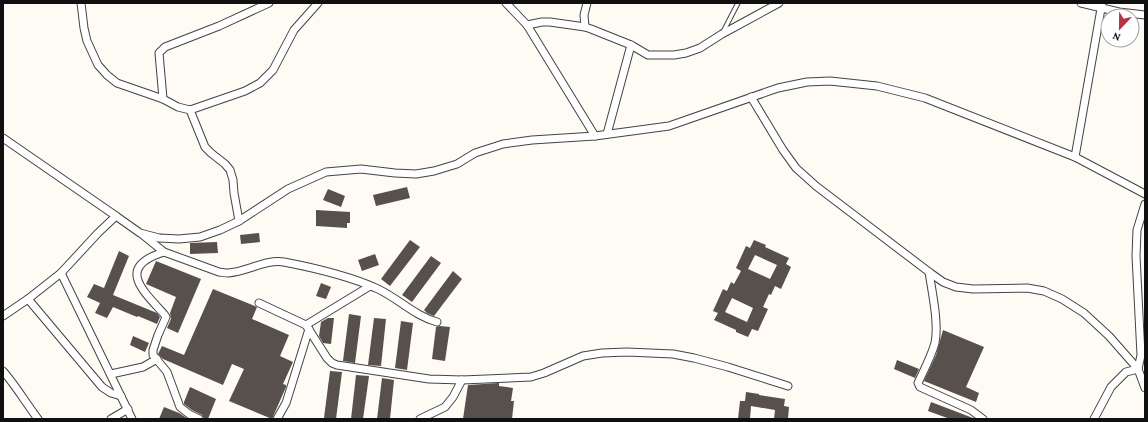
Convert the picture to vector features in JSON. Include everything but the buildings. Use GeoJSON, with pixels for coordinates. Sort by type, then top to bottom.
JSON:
{"type":"FeatureCollection","features":[{"type":"Feature","properties":{"kind":"street"},"geometry":{"type":"LineString","coordinates":[[81,3],[87,41],[98,65],[107,75],[117,83],[163,99],[178,107],[190,110],[245,91],[260,83],[273,70],[294,30],[318,3]]}},
{"type":"Feature","properties":{"kind":"street"},"geometry":{"type":"LineString","coordinates":[[163,99],[160,53],[165,47],[219,26],[269,3]]}},
{"type":"Feature","properties":{"kind":"street"},"geometry":{"type":"LineString","coordinates":[[506,3],[527,25],[595,136]]}},
{"type":"Feature","properties":{"kind":"street"},"geometry":{"type":"LineString","coordinates":[[585,27],[584,15],[587,3]]}},
{"type":"Feature","properties":{"kind":"street"},"geometry":{"type":"LineString","coordinates":[[527,25],[550,22],[585,27],[631,45],[648,55],[674,55],[700,48],[722,34],[779,3]]}},
{"type":"Feature","properties":{"kind":"street"},"geometry":{"type":"LineString","coordinates":[[1081,3],[1102,5],[1119,12],[1145,16]]}},
{"type":"Feature","properties":{"kind":"street"},"geometry":{"type":"LineString","coordinates":[[1075,157],[1102,5]]}},
{"type":"Feature","properties":{"kind":"street"},"geometry":{"type":"LineString","coordinates":[[607,134],[631,45]]}},
{"type":"Feature","properties":{"kind":"street"},"geometry":{"type":"LineString","coordinates":[[140,233],[159,238],[179,239],[200,237],[239,221],[288,189],[326,172],[361,169],[416,174],[434,171],[457,164],[475,153],[503,144],[532,140],[595,136],[669,126],[778,88],[807,82],[830,81],[877,86],[925,98],[1075,157],[1145,194]]}},
{"type":"Feature","properties":{"kind":"street"},"geometry":{"type":"LineString","coordinates":[[751,97],[783,150],[796,168],[816,186],[929,272],[943,282],[956,287],[973,289],[1027,288],[1044,291],[1062,299],[1084,314],[1109,336],[1138,369],[1145,388]]}},
{"type":"Feature","properties":{"kind":"street"},"geometry":{"type":"LineString","coordinates":[[190,110],[205,147],[230,170],[233,180],[239,221]]}},
{"type":"Feature","properties":{"kind":"street"},"geometry":{"type":"LineString","coordinates":[[3,138],[116,216],[164,252],[219,272],[227,273],[272,262],[282,262],[322,270],[344,276],[370,286],[385,293],[428,320],[437,322]]}},
{"type":"Feature","properties":{"kind":"street"},"geometry":{"type":"LineString","coordinates":[[1138,369],[1141,355],[1136,256],[1137,230],[1145,204]]}},
{"type":"Feature","properties":{"kind":"street"},"geometry":{"type":"LineString","coordinates":[[3,316],[28,299],[61,273],[116,216]]}},
{"type":"Feature","properties":{"kind":"street"},"geometry":{"type":"LineString","coordinates":[[164,252],[153,255],[144,260],[136,275],[138,283],[144,292],[166,317],[158,335],[153,350],[153,355],[166,372],[180,407],[199,419]]}},
{"type":"Feature","properties":{"kind":"street"},"geometry":{"type":"LineString","coordinates":[[929,272],[936,332],[935,343],[918,383],[920,387],[971,410],[983,419]]}},
{"type":"Feature","properties":{"kind":"street"},"geometry":{"type":"LineString","coordinates":[[61,273],[132,419]]}},
{"type":"Feature","properties":{"kind":"street"},"geometry":{"type":"LineString","coordinates":[[277,419],[286,403],[308,327],[370,286]]}},
{"type":"Feature","properties":{"kind":"street"},"geometry":{"type":"LineString","coordinates":[[28,299],[102,387],[111,393],[121,396]]}},
{"type":"Feature","properties":{"kind":"street"},"geometry":{"type":"LineString","coordinates":[[259,303],[308,327],[327,358],[332,363],[337,365],[429,379],[462,380],[531,377],[583,356],[602,353],[627,352],[673,354],[728,367],[788,386]]}},
{"type":"Feature","properties":{"kind":"street"},"geometry":{"type":"LineString","coordinates":[[111,374],[143,368],[157,359]]}},
{"type":"Feature","properties":{"kind":"street"},"geometry":{"type":"LineString","coordinates":[[1094,419],[1111,387],[1126,372],[1138,369]]}},
{"type":"Feature","properties":{"kind":"street"},"geometry":{"type":"LineString","coordinates":[[3,371],[38,419]]}},
{"type":"Feature","properties":{"kind":"street"},"geometry":{"type":"LineString","coordinates":[[420,419],[445,407],[453,397],[462,380]]}},
{"type":"Feature","properties":{"kind":"street"},"geometry":{"type":"LineString","coordinates":[[111,419],[128,409]]}},
{"type":"Feature","properties":{"kind":"lane"},"geometry":{"type":"LineString","coordinates":[[722,34],[738,3]]}}]}
